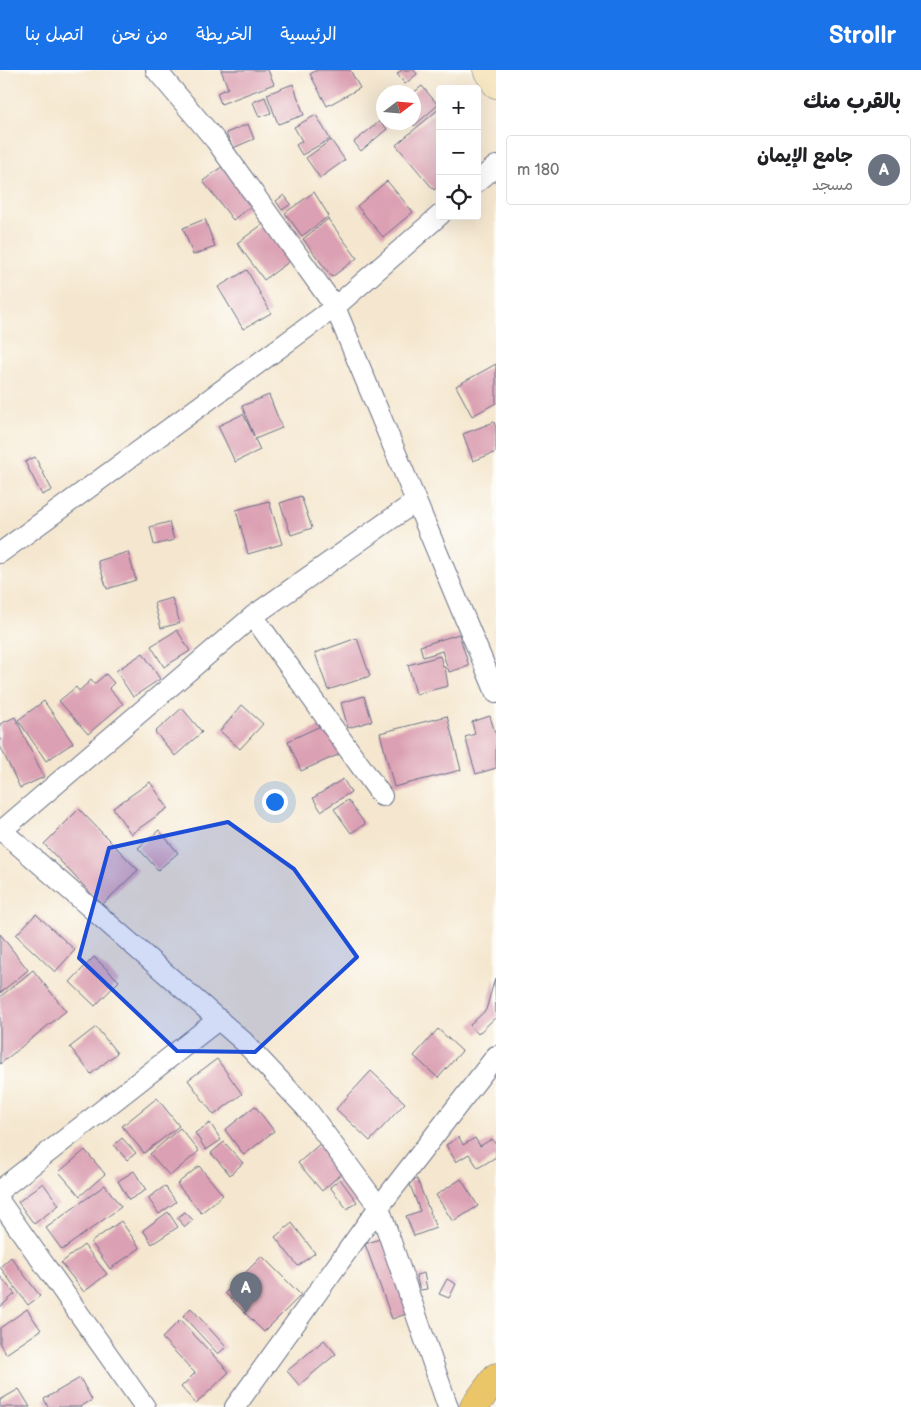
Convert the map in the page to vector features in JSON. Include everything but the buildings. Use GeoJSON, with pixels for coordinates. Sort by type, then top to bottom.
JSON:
{"type":"FeatureCollection","features":[{"type":"Feature","properties":{"kind":"main road"},"geometry":{"type":"LineString","coordinates":[[474,1407],[496,1377]]}},
{"type":"Feature","properties":{"kind":"street"},"geometry":{"type":"LineString","coordinates":[[156,70],[216,141],[335,307],[496,693]]}},
{"type":"Feature","properties":{"kind":"street"},"geometry":{"type":"LineString","coordinates":[[487,70],[496,84]]}},
{"type":"Feature","properties":{"kind":"street"},"geometry":{"type":"LineString","coordinates":[[481,179],[496,166]]}},
{"type":"Feature","properties":{"kind":"street"},"geometry":{"type":"LineString","coordinates":[[0,553],[335,307],[436,219]]}},
{"type":"Feature","properties":{"kind":"street"},"geometry":{"type":"LineString","coordinates":[[415,502],[253,616],[0,831],[219,1020],[243,1042],[306,1108],[379,1207],[448,1407]]}},
{"type":"Feature","properties":{"kind":"street"},"geometry":{"type":"LineString","coordinates":[[253,616],[382,796]]}},
{"type":"Feature","properties":{"kind":"street"},"geometry":{"type":"LineString","coordinates":[[0,1190],[219,1020]]}},
{"type":"Feature","properties":{"kind":"street"},"geometry":{"type":"LineString","coordinates":[[235,1407],[379,1207],[496,1056]]}},
{"type":"Feature","properties":{"kind":"street"},"geometry":{"type":"LineString","coordinates":[[0,1202],[145,1407]]}},
{"type":"Feature","properties":{"kind":"highlighted area"},"geometry":{"type":"Polygon","coordinates":[[[228,822],[294,869],[357,957],[255,1052],[177,1051],[79,958],[109,848],[228,822]]]}},
{"type":"Feature","properties":{"kind":"place","name":"جامع الإيمان"},"geometry":{"type":"Point","coordinates":[246,1313]}}]}
